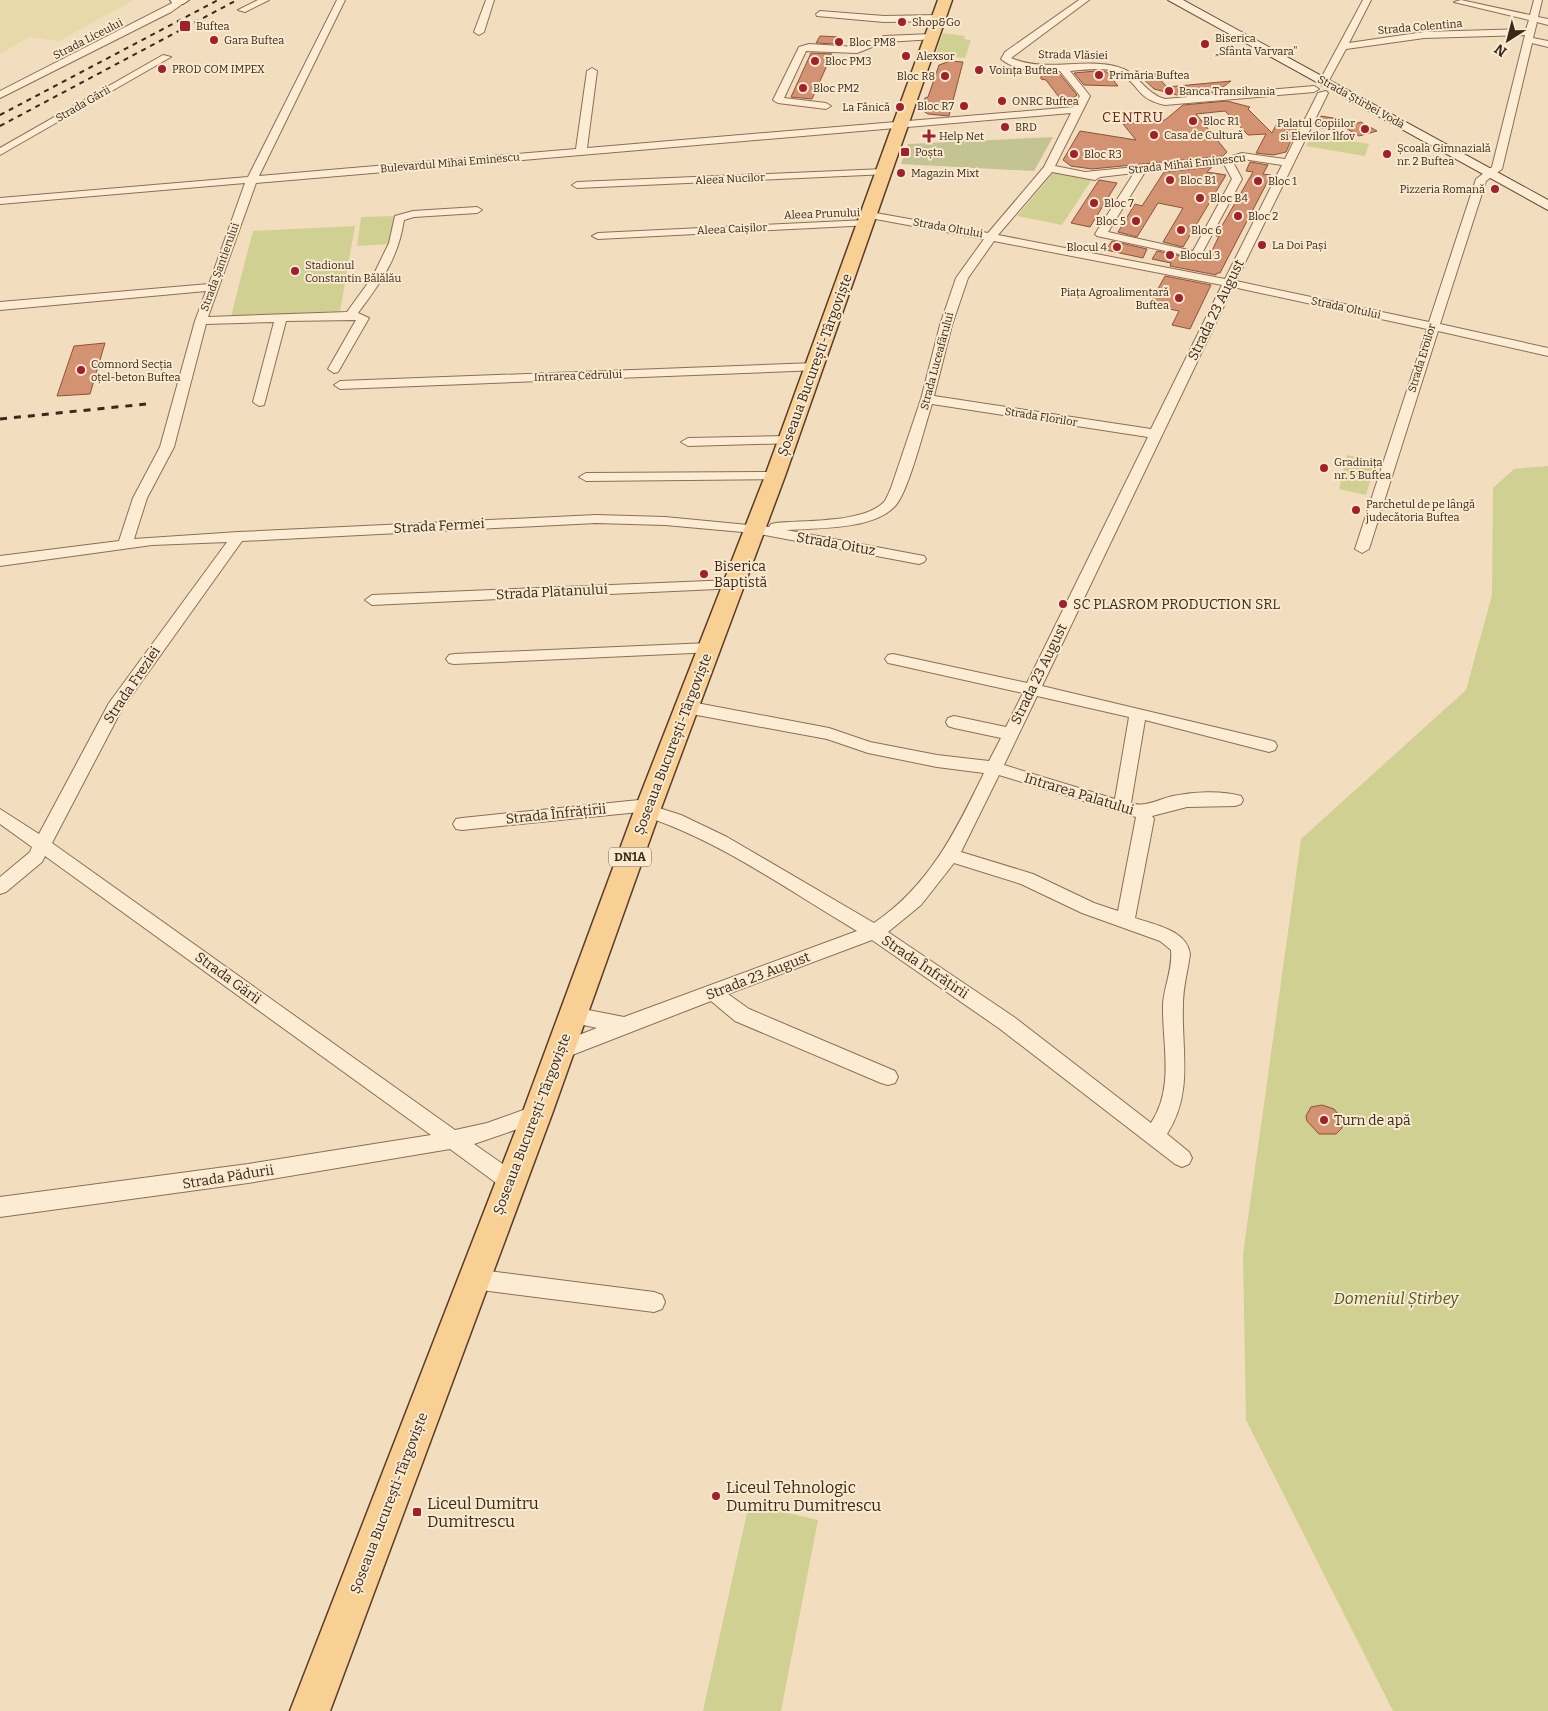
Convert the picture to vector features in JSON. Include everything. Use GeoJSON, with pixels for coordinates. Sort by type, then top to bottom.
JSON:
{"type":"FeatureCollection","features":[{"type":"Feature","properties":{"kind":"main road","name":"Șoseaua București-Târgoviște"},"geometry":{"type":"LineString","coordinates":[[310,1711],[510,1180],[537,1114],[648,808],[775,476],[815,367],[865,216],[905,116],[939,18]]}},
{"type":"Feature","properties":{"kind":"street"},"geometry":{"type":"LineString","coordinates":[[176,0],[184,0]]}},
{"type":"Feature","properties":{"kind":"street","name":"Strada Liceului"},"geometry":{"type":"LineString","coordinates":[[0,96],[184,0]]}},
{"type":"Feature","properties":{"kind":"street"},"geometry":{"type":"LineString","coordinates":[[242,10],[265,0]]}},
{"type":"Feature","properties":{"kind":"street","name":"Strada Șantierului"},"geometry":{"type":"LineString","coordinates":[[125,544],[140,498],[168,448],[201,321],[252,180],[341,0]]}},
{"type":"Feature","properties":{"kind":"street"},"geometry":{"type":"LineString","coordinates":[[479,32],[490,0]]}},
{"type":"Feature","properties":{"kind":"street","name":"Strada Vlăsiei"},"geometry":{"type":"LineString","coordinates":[[1085,0],[1005,57],[1028,66],[1063,68],[1101,67],[1122,70],[1151,100],[1164,102],[1320,88]]}},
{"type":"Feature","properties":{"kind":"street","name":"Strada Știrbei Vodă"},"geometry":{"type":"LineString","coordinates":[[1174,0],[1320,88],[1340,90],[1548,206]]}},
{"type":"Feature","properties":{"kind":"street","name":"Strada 23 August"},"geometry":{"type":"LineString","coordinates":[[560,1051],[624,1025],[874,932],[899,914],[929,887],[951,855],[1011,734],[1288,163],[1320,88],[1367,0]]}},
{"type":"Feature","properties":{"kind":"street","name":"Strada Eroilor"},"geometry":{"type":"LineString","coordinates":[[1362,549],[1432,326],[1481,179],[1497,169],[1538,0]]}},
{"type":"Feature","properties":{"kind":"street"},"geometry":{"type":"LineString","coordinates":[[1458,2],[1548,22]]}},
{"type":"Feature","properties":{"kind":"street"},"geometry":{"type":"LineString","coordinates":[[820,14],[890,19],[939,18]]}},
{"type":"Feature","properties":{"kind":"street"},"geometry":{"type":"LineString","coordinates":[[826,106],[778,100],[802,48],[857,50],[939,18]]}},
{"type":"Feature","properties":{"kind":"street","name":"Strada Colentina"},"geometry":{"type":"LineString","coordinates":[[1342,46],[1424,35],[1530,36],[1548,44]]}},
{"type":"Feature","properties":{"kind":"street","name":"Strada Gării"},"geometry":{"type":"LineString","coordinates":[[0,152],[166,57]]}},
{"type":"Feature","properties":{"kind":"street"},"geometry":{"type":"LineString","coordinates":[[905,116],[944,122],[1077,110],[1085,96],[1063,68]]}},
{"type":"Feature","properties":{"kind":"street"},"geometry":{"type":"LineString","coordinates":[[580,153],[592,71]]}},
{"type":"Feature","properties":{"kind":"street","name":"Strada Luceafărului"},"geometry":{"type":"LineString","coordinates":[[754,529],[857,520],[878,513],[885,508],[896,493],[927,399],[959,284],[966,270],[992,236],[1049,168],[1077,110]]}},
{"type":"Feature","properties":{"kind":"street"},"geometry":{"type":"LineString","coordinates":[[905,116],[928,117],[944,122]]}},
{"type":"Feature","properties":{"kind":"street","name":"Bulevardul Mihai Eminescu"},"geometry":{"type":"LineString","coordinates":[[0,201],[580,153],[905,116]]}},
{"type":"Feature","properties":{"kind":"street","name":"Strada Mihai Eminescu"},"geometry":{"type":"LineString","coordinates":[[1085,175],[1227,161],[1242,156],[1288,163]]}},
{"type":"Feature","properties":{"kind":"street"},"geometry":{"type":"LineString","coordinates":[[1142,169],[1101,234],[1190,254],[1197,253],[1237,178],[1227,161]]}},
{"type":"Feature","properties":{"kind":"street"},"geometry":{"type":"LineString","coordinates":[[1049,168],[1133,184]]}},
{"type":"Feature","properties":{"kind":"street","name":"Aleea Nucilor"},"geometry":{"type":"LineString","coordinates":[[577,185],[884,172]]}},
{"type":"Feature","properties":{"kind":"street"},"geometry":{"type":"LineString","coordinates":[[351,314],[379,276],[395,243],[399,218],[414,214],[477,210]]}},
{"type":"Feature","properties":{"kind":"street","name":"Strada Oltului"},"geometry":{"type":"LineString","coordinates":[[865,216],[992,236],[1229,283],[1548,352]]}},
{"type":"Feature","properties":{"kind":"street","name":"Aleea Caișilor"},"geometry":{"type":"LineString","coordinates":[[598,236],[865,216]]}},
{"type":"Feature","properties":{"kind":"street"},"geometry":{"type":"LineString","coordinates":[[1143,266],[1153,246]]}},
{"type":"Feature","properties":{"kind":"street"},"geometry":{"type":"LineString","coordinates":[[0,306],[213,287]]}},
{"type":"Feature","properties":{"kind":"street"},"geometry":{"type":"LineString","coordinates":[[201,321],[351,314],[363,318],[334,370]]}},
{"type":"Feature","properties":{"kind":"street"},"geometry":{"type":"LineString","coordinates":[[259,402],[281,317]]}},
{"type":"Feature","properties":{"kind":"street","name":"Intrarea Cedrului"},"geometry":{"type":"LineString","coordinates":[[340,385],[815,367]]}},
{"type":"Feature","properties":{"kind":"street","name":"Strada Florilor"},"geometry":{"type":"LineString","coordinates":[[927,399],[1156,434]]}},
{"type":"Feature","properties":{"kind":"street"},"geometry":{"type":"LineString","coordinates":[[688,442],[788,440]]}},
{"type":"Feature","properties":{"kind":"street"},"geometry":{"type":"LineString","coordinates":[[586,477],[775,476]]}},
{"type":"Feature","properties":{"kind":"street","name":"Strada Fermei"},"geometry":{"type":"LineString","coordinates":[[0,560],[125,544],[238,536],[596,519],[658,521],[754,529]]}},
{"type":"Feature","properties":{"kind":"street","name":"Strada Oituz"},"geometry":{"type":"LineString","coordinates":[[754,529],[919,559]]}},
{"type":"Feature","properties":{"kind":"street","name":"Strada Freziei"},"geometry":{"type":"LineString","coordinates":[[0,887],[36,857],[115,707],[238,536]]}},
{"type":"Feature","properties":{"kind":"street","name":"Strada Platanului"},"geometry":{"type":"LineString","coordinates":[[372,600],[733,585]]}},
{"type":"Feature","properties":{"kind":"street"},"geometry":{"type":"LineString","coordinates":[[454,659],[709,648]]}},
{"type":"Feature","properties":{"kind":"street"},"geometry":{"type":"LineString","coordinates":[[893,659],[1014,687],[1033,688],[1138,712],[1269,746]]}},
{"type":"Feature","properties":{"kind":"street","name":"Intrarea Palatului"},"geometry":{"type":"LineString","coordinates":[[686,707],[829,734],[868,747],[937,761],[994,768],[1142,813],[1145,819],[1125,922]]}},
{"type":"Feature","properties":{"kind":"street"},"geometry":{"type":"LineString","coordinates":[[1122,808],[1138,712]]}},
{"type":"Feature","properties":{"kind":"street"},"geometry":{"type":"LineString","coordinates":[[954,722],[1011,734]]}},
{"type":"Feature","properties":{"kind":"street"},"geometry":{"type":"LineString","coordinates":[[1142,813],[1161,804],[1193,799],[1235,800]]}},
{"type":"Feature","properties":{"kind":"street","name":"Strada Înfrățirii"},"geometry":{"type":"LineString","coordinates":[[462,824],[648,808],[675,818],[721,842],[874,932],[1006,1023],[1182,1158]]}},
{"type":"Feature","properties":{"kind":"street","name":"Strada Gării"},"geometry":{"type":"LineString","coordinates":[[0,815],[510,1180]]}},
{"type":"Feature","properties":{"kind":"street"},"geometry":{"type":"LineString","coordinates":[[951,855],[1027,879],[1088,908],[1175,941],[1180,947],[1181,954],[1173,1009],[1177,1057],[1169,1111],[1154,1136]]}},
{"type":"Feature","properties":{"kind":"street"},"geometry":{"type":"LineString","coordinates":[[715,992],[725,1003],[742,1015],[888,1077]]}},
{"type":"Feature","properties":{"kind":"street"},"geometry":{"type":"LineString","coordinates":[[573,1015],[624,1025]]}},
{"type":"Feature","properties":{"kind":"street","name":"Strada Pădurii"},"geometry":{"type":"LineString","coordinates":[[0,1207],[181,1185],[456,1140],[501,1129],[537,1114]]}},
{"type":"Feature","properties":{"kind":"street"},"geometry":{"type":"LineString","coordinates":[[473,1279],[654,1302]]}},
{"type":"Feature","properties":{"kind":"shaded area"},"geometry":{"type":"Polygon","coordinates":[[[0,0],[134,0],[59,41],[29,37],[0,54],[0,0]]]}},
{"type":"Feature","properties":{"kind":"green space"},"geometry":{"type":"Polygon","coordinates":[[[943,33],[965,36],[964,39],[971,40],[965,58],[935,56],[943,33]]]}},
{"type":"Feature","properties":{"kind":"green space"},"geometry":{"type":"Polygon","coordinates":[[[1311,134],[1369,144],[1365,156],[1306,146],[1311,134]]]}},
{"type":"Feature","properties":{"kind":"green space"},"geometry":{"type":"Polygon","coordinates":[[[1053,137],[1034,171],[901,164],[908,144],[1053,137]]]}},
{"type":"Feature","properties":{"kind":"green space"},"geometry":{"type":"Polygon","coordinates":[[[1054,172],[1092,179],[1062,225],[1017,216],[1054,172]]]}},
{"type":"Feature","properties":{"kind":"green space"},"geometry":{"type":"Polygon","coordinates":[[[394,216],[390,244],[357,246],[361,217],[394,216]]]}},
{"type":"Feature","properties":{"kind":"green space","name":"Stadionul Constantin Bălălău"},"geometry":{"type":"Polygon","coordinates":[[[355,226],[340,311],[231,316],[253,231],[355,226]]]}},
{"type":"Feature","properties":{"kind":"green space"},"geometry":{"type":"Polygon","coordinates":[[[1347,455],[1376,461],[1366,495],[1339,489],[1347,455]]]}},
{"type":"Feature","properties":{"kind":"green space","name":"Domeniul Știrbey"},"geometry":{"type":"Polygon","coordinates":[[[1548,466],[1548,1711],[1393,1711],[1246,1420],[1243,1254],[1301,839],[1466,690],[1492,595],[1493,488],[1514,469],[1548,466]]]}},
{"type":"Feature","properties":{"kind":"green space"},"geometry":{"type":"Polygon","coordinates":[[[749,1504],[818,1520],[781,1711],[703,1711],[749,1504]]]}},
{"type":"Feature","properties":{"kind":"building"},"geometry":{"type":"Polygon","coordinates":[[[820,36],[840,37],[837,44],[816,43],[820,36]]]}},
{"type":"Feature","properties":{"kind":"building"},"geometry":{"type":"Polygon","coordinates":[[[811,53],[832,54],[812,99],[791,97],[811,53]]]}},
{"type":"Feature","properties":{"kind":"building"},"geometry":{"type":"Polygon","coordinates":[[[950,61],[963,62],[949,116],[928,114],[920,109],[925,98],[928,97],[939,65],[950,61]]]}},
{"type":"Feature","properties":{"kind":"building","name":"Primăria Buftea"},"geometry":{"type":"Polygon","coordinates":[[[1107,72],[1118,86],[1084,85],[1074,73],[1107,72]]]}},
{"type":"Feature","properties":{"kind":"building"},"geometry":{"type":"Polygon","coordinates":[[[1041,73],[1059,73],[1077,95],[1065,105],[1046,80],[1041,79],[1041,73]]]}},
{"type":"Feature","properties":{"kind":"building"},"geometry":{"type":"Polygon","coordinates":[[[1154,73],[1167,87],[1231,81],[1215,93],[1181,96],[1154,89],[1138,74],[1154,73]]]}},
{"type":"Feature","properties":{"kind":"building"},"geometry":{"type":"Polygon","coordinates":[[[1227,101],[1250,107],[1248,109],[1272,133],[1276,125],[1279,125],[1281,122],[1298,125],[1286,152],[1273,155],[1256,153],[1266,134],[1248,135],[1225,111],[1196,114],[1227,152],[1223,156],[1092,169],[1071,166],[1063,160],[1080,131],[1136,140],[1123,124],[1165,120],[1183,105],[1227,101]]]}},
{"type":"Feature","properties":{"kind":"building"},"geometry":{"type":"Polygon","coordinates":[[[1321,116],[1339,119],[1334,130],[1316,127],[1321,116]]]}},
{"type":"Feature","properties":{"kind":"building","name":"Palatul Copiilor si Elevilor Ilfov"},"geometry":{"type":"Polygon","coordinates":[[[1361,122],[1377,131],[1359,136],[1344,127],[1361,122]]]}},
{"type":"Feature","properties":{"kind":"building"},"geometry":{"type":"Polygon","coordinates":[[[1250,162],[1268,165],[1263,174],[1271,175],[1220,273],[1216,275],[1170,266],[1171,263],[1152,259],[1157,251],[1207,261],[1219,236],[1216,236],[1253,172],[1246,171],[1250,162]]]}},
{"type":"Feature","properties":{"kind":"building"},"geometry":{"type":"Polygon","coordinates":[[[1212,167],[1207,172],[1226,175],[1183,247],[1163,242],[1183,208],[1158,203],[1137,237],[1118,232],[1135,204],[1142,206],[1164,172],[1212,167]]]}},
{"type":"Feature","properties":{"kind":"building","name":"Bloc 7"},"geometry":{"type":"Polygon","coordinates":[[[1099,180],[1117,183],[1090,227],[1071,223],[1099,180]]]}},
{"type":"Feature","properties":{"kind":"building","name":"Blocul 4"},"geometry":{"type":"Polygon","coordinates":[[[1112,241],[1147,249],[1143,258],[1106,250],[1112,241]]]}},
{"type":"Feature","properties":{"kind":"building","name":"Piața Agroalimentară Buftea"},"geometry":{"type":"Polygon","coordinates":[[[1165,276],[1211,285],[1190,329],[1172,325],[1179,311],[1149,305],[1165,276]]]}},
{"type":"Feature","properties":{"kind":"building","name":"Comnord Secția oțel-beton Buftea"},"geometry":{"type":"Polygon","coordinates":[[[105,343],[90,394],[57,396],[74,346],[105,343]]]}},
{"type":"Feature","properties":{"kind":"building","name":"Turn de apă"},"geometry":{"type":"Polygon","coordinates":[[[1322,1105],[1334,1109],[1342,1119],[1342,1128],[1336,1134],[1319,1134],[1307,1121],[1306,1116],[1311,1107],[1322,1105]]]}},
{"type":"Feature","properties":{"kind":"railway"},"geometry":{"type":"LineString","coordinates":[[0,115],[218,0]]}},
{"type":"Feature","properties":{"kind":"railway"},"geometry":{"type":"LineString","coordinates":[[0,126],[237,0]]}},
{"type":"Feature","properties":{"kind":"railway"},"geometry":{"type":"LineString","coordinates":[[0,419],[146,404]]}},
{"type":"Feature","properties":{"kind":"place","name":"Shop&Go"},"geometry":{"type":"Point","coordinates":[902,22]}},
{"type":"Feature","properties":{"kind":"place","name":"Buftea"},"geometry":{"type":"Point","coordinates":[185,26]}},
{"type":"Feature","properties":{"kind":"place","name":"Gara Buftea"},"geometry":{"type":"Point","coordinates":[214,40]}},
{"type":"Feature","properties":{"kind":"place","name":"Bloc PM8"},"geometry":{"type":"Point","coordinates":[839,42]}},
{"type":"Feature","properties":{"kind":"place","name":"Biserica „Sfânta Varvara\""},"geometry":{"type":"Point","coordinates":[1205,44]}},
{"type":"Feature","properties":{"kind":"place","name":"Alexsor"},"geometry":{"type":"Point","coordinates":[906,56]}},
{"type":"Feature","properties":{"kind":"place","name":"Bloc PM3"},"geometry":{"type":"Point","coordinates":[815,61]}},
{"type":"Feature","properties":{"kind":"place","name":"PROD COM IMPEX"},"geometry":{"type":"Point","coordinates":[162,69]}},
{"type":"Feature","properties":{"kind":"place","name":"Voința Buftea"},"geometry":{"type":"Point","coordinates":[979,70]}},
{"type":"Feature","properties":{"kind":"place","name":"Primăria Buftea"},"geometry":{"type":"Point","coordinates":[1099,75]}},
{"type":"Feature","properties":{"kind":"place","name":"Bloc R8"},"geometry":{"type":"Point","coordinates":[945,76]}},
{"type":"Feature","properties":{"kind":"place","name":"Bloc PM2"},"geometry":{"type":"Point","coordinates":[803,88]}},
{"type":"Feature","properties":{"kind":"place","name":"Banca Transilvania"},"geometry":{"type":"Point","coordinates":[1169,91]}},
{"type":"Feature","properties":{"kind":"place","name":"ONRC Buftea"},"geometry":{"type":"Point","coordinates":[1002,101]}},
{"type":"Feature","properties":{"kind":"place","name":"Bloc R7"},"geometry":{"type":"Point","coordinates":[964,106]}},
{"type":"Feature","properties":{"kind":"place","name":"La Fănică"},"geometry":{"type":"Point","coordinates":[900,107]}},
{"type":"Feature","properties":{"kind":"place","name":"Bloc R1"},"geometry":{"type":"Point","coordinates":[1193,121]}},
{"type":"Feature","properties":{"kind":"place","name":"BRD"},"geometry":{"type":"Point","coordinates":[1005,127]}},
{"type":"Feature","properties":{"kind":"place","name":"Palatul Copiilor si Elevilor Ilfov"},"geometry":{"type":"Point","coordinates":[1365,129]}},
{"type":"Feature","properties":{"kind":"place","name":"Casa de Cultură"},"geometry":{"type":"Point","coordinates":[1154,135]}},
{"type":"Feature","properties":{"kind":"place","name":"Help Net"},"geometry":{"type":"Point","coordinates":[929,136]}},
{"type":"Feature","properties":{"kind":"place","name":"Poșta"},"geometry":{"type":"Point","coordinates":[905,152]}},
{"type":"Feature","properties":{"kind":"place","name":"Bloc R3"},"geometry":{"type":"Point","coordinates":[1074,154]}},
{"type":"Feature","properties":{"kind":"place","name":"Școala Gimnazială nr. 2 Buftea"},"geometry":{"type":"Point","coordinates":[1387,154]}},
{"type":"Feature","properties":{"kind":"place","name":"Magazin Mixt"},"geometry":{"type":"Point","coordinates":[901,173]}},
{"type":"Feature","properties":{"kind":"place","name":"Bloc B1"},"geometry":{"type":"Point","coordinates":[1170,180]}},
{"type":"Feature","properties":{"kind":"place","name":"Bloc 1"},"geometry":{"type":"Point","coordinates":[1258,181]}},
{"type":"Feature","properties":{"kind":"place","name":"Pizzeria Romană"},"geometry":{"type":"Point","coordinates":[1495,189]}},
{"type":"Feature","properties":{"kind":"place","name":"Bloc B4"},"geometry":{"type":"Point","coordinates":[1200,198]}},
{"type":"Feature","properties":{"kind":"place","name":"Bloc 7"},"geometry":{"type":"Point","coordinates":[1094,203]}},
{"type":"Feature","properties":{"kind":"place","name":"Bloc 2"},"geometry":{"type":"Point","coordinates":[1238,216]}},
{"type":"Feature","properties":{"kind":"place","name":"Bloc 5"},"geometry":{"type":"Point","coordinates":[1136,221]}},
{"type":"Feature","properties":{"kind":"place","name":"Bloc 6"},"geometry":{"type":"Point","coordinates":[1181,230]}},
{"type":"Feature","properties":{"kind":"place","name":"La Doi Pași"},"geometry":{"type":"Point","coordinates":[1262,245]}},
{"type":"Feature","properties":{"kind":"place","name":"Blocul 4"},"geometry":{"type":"Point","coordinates":[1117,247]}},
{"type":"Feature","properties":{"kind":"place","name":"Blocul 3"},"geometry":{"type":"Point","coordinates":[1170,255]}},
{"type":"Feature","properties":{"kind":"place","name":"Stadionul Constantin Bălălău"},"geometry":{"type":"Point","coordinates":[295,271]}},
{"type":"Feature","properties":{"kind":"place","name":"Piața Agroalimentară Buftea"},"geometry":{"type":"Point","coordinates":[1179,298]}},
{"type":"Feature","properties":{"kind":"place","name":"Comnord Secția oțel-beton Buftea"},"geometry":{"type":"Point","coordinates":[81,370]}},
{"type":"Feature","properties":{"kind":"place","name":"Gradinița nr. 5 Buftea"},"geometry":{"type":"Point","coordinates":[1324,468]}},
{"type":"Feature","properties":{"kind":"place","name":"Parchetul de pe lângă judecătoria Buftea"},"geometry":{"type":"Point","coordinates":[1356,510]}},
{"type":"Feature","properties":{"kind":"place","name":"Biserica Baptistă"},"geometry":{"type":"Point","coordinates":[704,574]}},
{"type":"Feature","properties":{"kind":"place","name":"SC PLASROM PRODUCTION SRL"},"geometry":{"type":"Point","coordinates":[1063,604]}},
{"type":"Feature","properties":{"kind":"place","name":"Turn de apă"},"geometry":{"type":"Point","coordinates":[1324,1120]}},
{"type":"Feature","properties":{"kind":"place","name":"Liceul Tehnologic Dumitru Dumitrescu"},"geometry":{"type":"Point","coordinates":[716,1496]}},
{"type":"Feature","properties":{"kind":"place","name":"Liceul Dumitru Dumitrescu"},"geometry":{"type":"Point","coordinates":[417,1512]}},
{"type":"Feature","properties":{"kind":"district","name":"CENTRU"},"geometry":{"type":"Point","coordinates":[1133,117]}}]}
